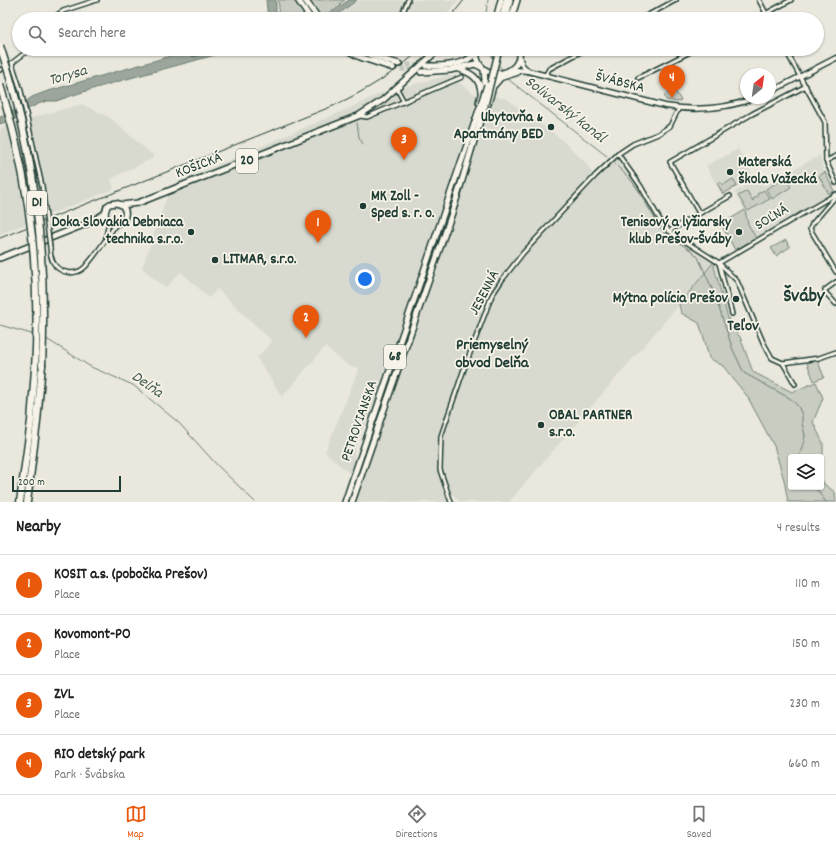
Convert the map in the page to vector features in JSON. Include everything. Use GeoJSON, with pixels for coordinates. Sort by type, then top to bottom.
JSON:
{"type":"FeatureCollection","features":[{"type":"Feature","properties":{"kind":"highway","name":"D1"},"geometry":{"type":"LineString","coordinates":[[0,46],[21,119],[30,164],[37,209],[44,289],[42,365],[37,422],[27,502]]}},
{"type":"Feature","properties":{"kind":"highway","name":"D1"},"geometry":{"type":"LineString","coordinates":[[0,85],[17,145],[29,211],[36,292],[35,369],[20,502]]}},
{"type":"Feature","properties":{"kind":"main road"},"geometry":{"type":"LineString","coordinates":[[298,0],[306,12]]}},
{"type":"Feature","properties":{"kind":"main road"},"geometry":{"type":"LineString","coordinates":[[305,0],[314,12]]}},
{"type":"Feature","properties":{"kind":"main road"},"geometry":{"type":"LineString","coordinates":[[498,12],[501,0]]}},
{"type":"Feature","properties":{"kind":"main road"},"geometry":{"type":"LineString","coordinates":[[505,12],[509,0]]}},
{"type":"Feature","properties":{"kind":"main road"},"geometry":{"type":"LineString","coordinates":[[509,0],[509,12]]}},
{"type":"Feature","properties":{"kind":"main road"},"geometry":{"type":"LineString","coordinates":[[512,12],[517,0]]}},
{"type":"Feature","properties":{"kind":"main road"},"geometry":{"type":"LineString","coordinates":[[358,56],[393,68]]}},
{"type":"Feature","properties":{"kind":"main road"},"geometry":{"type":"LineString","coordinates":[[373,56],[399,64]]}},
{"type":"Feature","properties":{"kind":"main road","name":"KOŠICKÁ"},"geometry":{"type":"LineString","coordinates":[[0,258],[91,222],[105,212],[107,206],[113,203],[122,205],[138,203],[358,116],[381,101],[431,56]]}},
{"type":"Feature","properties":{"kind":"main road"},"geometry":{"type":"LineString","coordinates":[[426,66],[448,65],[470,59],[472,56]]}},
{"type":"Feature","properties":{"kind":"main road"},"geometry":{"type":"LineString","coordinates":[[477,56],[478,62],[483,68],[485,80],[482,103]]}},
{"type":"Feature","properties":{"kind":"main road"},"geometry":{"type":"LineString","coordinates":[[452,213],[494,56]]}},
{"type":"Feature","properties":{"kind":"main road"},"geometry":{"type":"LineString","coordinates":[[482,103],[497,56]]}},
{"type":"Feature","properties":{"kind":"main road"},"geometry":{"type":"LineString","coordinates":[[421,72],[440,72],[459,69],[475,64],[492,73],[501,74],[509,72],[515,65],[519,56]]}},
{"type":"Feature","properties":{"kind":"main road"},"geometry":{"type":"LineString","coordinates":[[459,69],[469,72],[478,80],[482,103]]}},
{"type":"Feature","properties":{"kind":"main road","name":"68"},"geometry":{"type":"LineString","coordinates":[[452,213],[463,184],[495,79],[501,74]]}},
{"type":"Feature","properties":{"kind":"main road","name":"PETROVIANSKA"},"geometry":{"type":"LineString","coordinates":[[345,502],[482,103]]}},
{"type":"Feature","properties":{"kind":"main road","name":"KOŠICKÁ"},"geometry":{"type":"LineString","coordinates":[[91,222],[108,221],[116,224],[122,221],[126,213],[138,203]]}},
{"type":"Feature","properties":{"kind":"main road"},"geometry":{"type":"LineString","coordinates":[[122,205],[126,213]]}},
{"type":"Feature","properties":{"kind":"main road"},"geometry":{"type":"LineString","coordinates":[[105,212],[108,221]]}},
{"type":"Feature","properties":{"kind":"main road","name":"PETROVIANSKA"},"geometry":{"type":"LineString","coordinates":[[352,502],[452,213]]}},
{"type":"Feature","properties":{"kind":"street"},"geometry":{"type":"LineString","coordinates":[[62,12],[97,0]]}},
{"type":"Feature","properties":{"kind":"street"},"geometry":{"type":"LineString","coordinates":[[403,12],[408,0]]}},
{"type":"Feature","properties":{"kind":"street"},"geometry":{"type":"LineString","coordinates":[[654,12],[676,0]]}},
{"type":"Feature","properties":{"kind":"street"},"geometry":{"type":"LineString","coordinates":[[759,0],[765,12]]}},
{"type":"Feature","properties":{"kind":"street"},"geometry":{"type":"LineString","coordinates":[[770,12],[791,0]]}},
{"type":"Feature","properties":{"kind":"street"},"geometry":{"type":"LineString","coordinates":[[0,70],[21,56]]}},
{"type":"Feature","properties":{"kind":"street"},"geometry":{"type":"LineString","coordinates":[[519,56],[522,64],[528,71]]}},
{"type":"Feature","properties":{"kind":"street"},"geometry":{"type":"LineString","coordinates":[[545,76],[549,69],[573,56]]}},
{"type":"Feature","properties":{"kind":"street"},"geometry":{"type":"LineString","coordinates":[[638,78],[682,56]]}},
{"type":"Feature","properties":{"kind":"street"},"geometry":{"type":"LineString","coordinates":[[789,56],[825,122],[826,161],[836,183]]}},
{"type":"Feature","properties":{"kind":"street"},"geometry":{"type":"LineString","coordinates":[[776,89],[836,58]]}},
{"type":"Feature","properties":{"kind":"street"},"geometry":{"type":"LineString","coordinates":[[12,63],[21,91],[42,186],[51,257],[55,265],[62,271],[71,273],[84,267],[116,224]]}},
{"type":"Feature","properties":{"kind":"street","name":"ŠVÁBSKA"},"geometry":{"type":"LineString","coordinates":[[509,72],[516,70],[528,71],[657,104],[679,108],[713,108],[740,103]]}},
{"type":"Feature","properties":{"kind":"street"},"geometry":{"type":"LineString","coordinates":[[492,91],[501,78],[514,73],[528,71]]}},
{"type":"Feature","properties":{"kind":"street","name":"KOŠICKÁ"},"geometry":{"type":"LineString","coordinates":[[358,116],[366,117],[462,77]]}},
{"type":"Feature","properties":{"kind":"street"},"geometry":{"type":"LineString","coordinates":[[699,213],[670,162],[752,114],[806,86]]}},
{"type":"Feature","properties":{"kind":"street"},"geometry":{"type":"LineString","coordinates":[[396,87],[404,102]]}},
{"type":"Feature","properties":{"kind":"street","name":"JESENNÁ"},"geometry":{"type":"LineString","coordinates":[[451,502],[440,470],[441,436],[488,304],[502,280],[523,253],[581,189],[618,154],[634,144],[658,134],[670,126],[679,108]]}},
{"type":"Feature","properties":{"kind":"street"},"geometry":{"type":"LineString","coordinates":[[618,154],[640,185],[660,220],[669,231],[719,263],[737,280],[763,342],[772,358],[783,363],[819,358],[836,352]]}},
{"type":"Feature","properties":{"kind":"street"},"geometry":{"type":"LineString","coordinates":[[826,161],[836,156]]}},
{"type":"Feature","properties":{"kind":"street"},"geometry":{"type":"LineString","coordinates":[[836,195],[812,224],[810,229],[836,272]]}},
{"type":"Feature","properties":{"kind":"street","name":"SOĽNÁ"},"geometry":{"type":"LineString","coordinates":[[719,263],[836,195]]}},
{"type":"Feature","properties":{"kind":"street"},"geometry":{"type":"LineString","coordinates":[[669,231],[730,196]]}},
{"type":"Feature","properties":{"kind":"street"},"geometry":{"type":"LineString","coordinates":[[824,201],[827,207]]}},
{"type":"Feature","properties":{"kind":"street"},"geometry":{"type":"LineString","coordinates":[[105,239],[109,229],[108,221]]}},
{"type":"Feature","properties":{"kind":"street"},"geometry":{"type":"LineString","coordinates":[[719,263],[732,314]]}},
{"type":"Feature","properties":{"kind":"street"},"geometry":{"type":"LineString","coordinates":[[836,282],[825,290],[825,292],[836,304]]}},
{"type":"Feature","properties":{"kind":"street"},"geometry":{"type":"LineString","coordinates":[[783,363],[795,384]]}},
{"type":"Feature","properties":{"kind":"shaded area"},"geometry":{"type":"Polygon","coordinates":[[[278,0],[345,0],[328,12],[278,12],[278,0]]]}},
{"type":"Feature","properties":{"kind":"shaded area"},"geometry":{"type":"Polygon","coordinates":[[[359,0],[458,0],[449,12],[342,12],[359,0]]]}},
{"type":"Feature","properties":{"kind":"shaded area"},"geometry":{"type":"Polygon","coordinates":[[[450,75],[478,97],[368,422],[363,427],[354,453],[354,456],[356,457],[350,474],[325,452],[359,368],[349,366],[325,347],[282,397],[257,358],[272,341],[217,289],[209,298],[181,272],[165,288],[142,268],[171,185],[345,110],[383,92],[450,75]]]}},
{"type":"Feature","properties":{"kind":"shaded area"},"geometry":{"type":"Polygon","coordinates":[[[674,90],[681,100],[678,102],[666,100],[664,95],[674,90]]]}},
{"type":"Feature","properties":{"kind":"shaded area"},"geometry":{"type":"Polygon","coordinates":[[[493,96],[507,99],[561,139],[584,161],[594,175],[618,154],[629,164],[649,193],[669,231],[701,249],[715,260],[679,305],[509,502],[461,502],[450,492],[453,502],[355,502],[433,277],[493,96]]]}},
{"type":"Feature","properties":{"kind":"shaded area"},"geometry":{"type":"Polygon","coordinates":[[[82,104],[109,117],[155,157],[111,179],[114,189],[0,234],[0,129],[38,116],[82,104]]]}},
{"type":"Feature","properties":{"kind":"shaded area","name":"Materská škola Važecká"},"geometry":{"type":"Polygon","coordinates":[[[738,149],[754,178],[722,195],[706,166],[738,149]]]}},
{"type":"Feature","properties":{"kind":"shaded area"},"geometry":{"type":"Polygon","coordinates":[[[820,155],[823,169],[834,191],[756,238],[748,224],[745,210],[734,192],[759,178],[764,186],[820,155]]]}},
{"type":"Feature","properties":{"kind":"shaded area"},"geometry":{"type":"Polygon","coordinates":[[[825,172],[834,191],[829,194],[819,176],[825,172]]]}},
{"type":"Feature","properties":{"kind":"shaded area"},"geometry":{"type":"Polygon","coordinates":[[[785,178],[791,187],[772,199],[766,189],[785,178]]]}},
{"type":"Feature","properties":{"kind":"shaded area"},"geometry":{"type":"Polygon","coordinates":[[[733,179],[737,186],[723,194],[717,183],[719,181],[723,185],[733,179]]]}},
{"type":"Feature","properties":{"kind":"shaded area"},"geometry":{"type":"Polygon","coordinates":[[[764,190],[770,199],[748,211],[738,196],[747,191],[753,201],[753,199],[758,196],[757,194],[764,190]]]}},
{"type":"Feature","properties":{"kind":"shaded area","name":"Tenisový a lyžiarsky klub Prešov-Šváby"},"geometry":{"type":"Polygon","coordinates":[[[745,210],[748,224],[756,238],[735,250],[722,226],[726,223],[725,222],[745,210]]]}},
{"type":"Feature","properties":{"kind":"shaded area"},"geometry":{"type":"Polygon","coordinates":[[[786,240],[790,247],[776,256],[771,248],[786,240]]]}},
{"type":"Feature","properties":{"kind":"shaded area"},"geometry":{"type":"Polygon","coordinates":[[[715,260],[714,266],[729,322],[740,337],[753,372],[792,392],[816,382],[823,398],[813,422],[823,443],[823,454],[788,454],[788,490],[824,490],[824,484],[835,492],[836,502],[788,502],[784,480],[774,446],[747,396],[723,366],[709,358],[699,323],[681,313],[679,305],[715,260]]]}},
{"type":"Feature","properties":{"kind":"shaded area"},"geometry":{"type":"Polygon","coordinates":[[[817,359],[824,377],[814,381],[807,363],[817,359]]]}},
{"type":"Feature","properties":{"kind":"water"},"geometry":{"type":"Polygon","coordinates":[[[266,0],[276,0],[276,12],[267,12],[266,0]]]}},
{"type":"Feature","properties":{"kind":"water"},"geometry":{"type":"Polygon","coordinates":[[[349,0],[357,0],[341,12],[331,12],[349,0]]]}},
{"type":"Feature","properties":{"kind":"water"},"geometry":{"type":"Polygon","coordinates":[[[171,56],[213,56],[78,93],[56,101],[47,101],[30,108],[19,117],[0,124],[0,117],[10,113],[32,97],[171,56]]]}},
{"type":"Feature","properties":{"kind":"waterway","name":"Solivarský kanál"},"geometry":{"type":"LineString","coordinates":[[486,12],[488,0]]}},
{"type":"Feature","properties":{"kind":"waterway","name":"Solivarský kanál"},"geometry":{"type":"LineString","coordinates":[[497,63],[502,69]]}},
{"type":"Feature","properties":{"kind":"waterway","name":"Solivarský kanál"},"geometry":{"type":"LineString","coordinates":[[509,80],[608,157]]}},
{"type":"Feature","properties":{"kind":"waterway"},"geometry":{"type":"LineString","coordinates":[[357,123],[359,137],[363,144]]}},
{"type":"Feature","properties":{"kind":"waterway","name":"Solivarský kanál"},"geometry":{"type":"LineString","coordinates":[[612,161],[631,180],[639,191],[665,234],[692,251],[698,257],[714,293],[733,350],[744,373],[791,399],[798,406],[802,415],[805,435],[800,454]]}},
{"type":"Feature","properties":{"kind":"waterway","name":"Delňa"},"geometry":{"type":"LineString","coordinates":[[0,325],[35,335]]}},
{"type":"Feature","properties":{"kind":"waterway","name":"Delňa"},"geometry":{"type":"LineString","coordinates":[[45,338],[91,367],[133,385],[179,423],[217,465],[255,502]]}},
{"type":"Feature","properties":{"kind":"waterway","name":"Solivarský kanál"},"geometry":{"type":"LineString","coordinates":[[817,490],[826,502]]}},
{"type":"Feature","properties":{"kind":"tunnel"},"geometry":{"type":"LineString","coordinates":[[399,64],[423,66]]}},
{"type":"Feature","properties":{"kind":"tunnel"},"geometry":{"type":"LineString","coordinates":[[393,68],[418,71]]}},
{"type":"Feature","properties":{"kind":"railway"},"geometry":{"type":"LineString","coordinates":[[455,12],[464,0]]}},
{"type":"Feature","properties":{"kind":"railway"},"geometry":{"type":"LineString","coordinates":[[0,238],[333,106],[379,81],[413,56]]}},
{"type":"Feature","properties":{"kind":"place","name":"RIO detský park"},"geometry":{"type":"Point","coordinates":[672,98]}},
{"type":"Feature","properties":{"kind":"place","name":"Ubytovňa & Apartmány BED"},"geometry":{"type":"Point","coordinates":[551,127]}},
{"type":"Feature","properties":{"kind":"place","name":"ZVL"},"geometry":{"type":"Point","coordinates":[404,160]}},
{"type":"Feature","properties":{"kind":"place","name":"Materská škola Važecká"},"geometry":{"type":"Point","coordinates":[730,172]}},
{"type":"Feature","properties":{"kind":"place","name":"MK Zoll - Sped s. r. o."},"geometry":{"type":"Point","coordinates":[363,206]}},
{"type":"Feature","properties":{"kind":"place","name":"Doka Slovakia Debniaca technika s.r.o."},"geometry":{"type":"Point","coordinates":[191,232]}},
{"type":"Feature","properties":{"kind":"place","name":"Tenisový a lyžiarsky klub Prešov-Šváby"},"geometry":{"type":"Point","coordinates":[739,232]}},
{"type":"Feature","properties":{"kind":"place","name":"KOSIT a.s. (pobočka Prešov)"},"geometry":{"type":"Point","coordinates":[318,243]}},
{"type":"Feature","properties":{"kind":"place","name":"LITMAR, s.r.o."},"geometry":{"type":"Point","coordinates":[215,260]}},
{"type":"Feature","properties":{"kind":"place","name":"Mýtna polícia Prešov"},"geometry":{"type":"Point","coordinates":[736,299]}},
{"type":"Feature","properties":{"kind":"place","name":"Kovomont-PO"},"geometry":{"type":"Point","coordinates":[306,338]}},
{"type":"Feature","properties":{"kind":"place","name":"OBAL PARTNER s.r.o."},"geometry":{"type":"Point","coordinates":[541,425]}},
{"type":"Feature","properties":{"kind":"district","name":"Šváby"},"geometry":{"type":"Point","coordinates":[804,297]}},
{"type":"Feature","properties":{"kind":"district","name":"Teľov"},"geometry":{"type":"Point","coordinates":[743,326]}},
{"type":"Feature","properties":{"kind":"district","name":"Priemyselný obvod Delňa"},"geometry":{"type":"Point","coordinates":[492,354]}},
{"type":"Feature","properties":{"kind":"water label","name":"Torysa"},"geometry":{"type":"Point","coordinates":[68,76]}}]}
